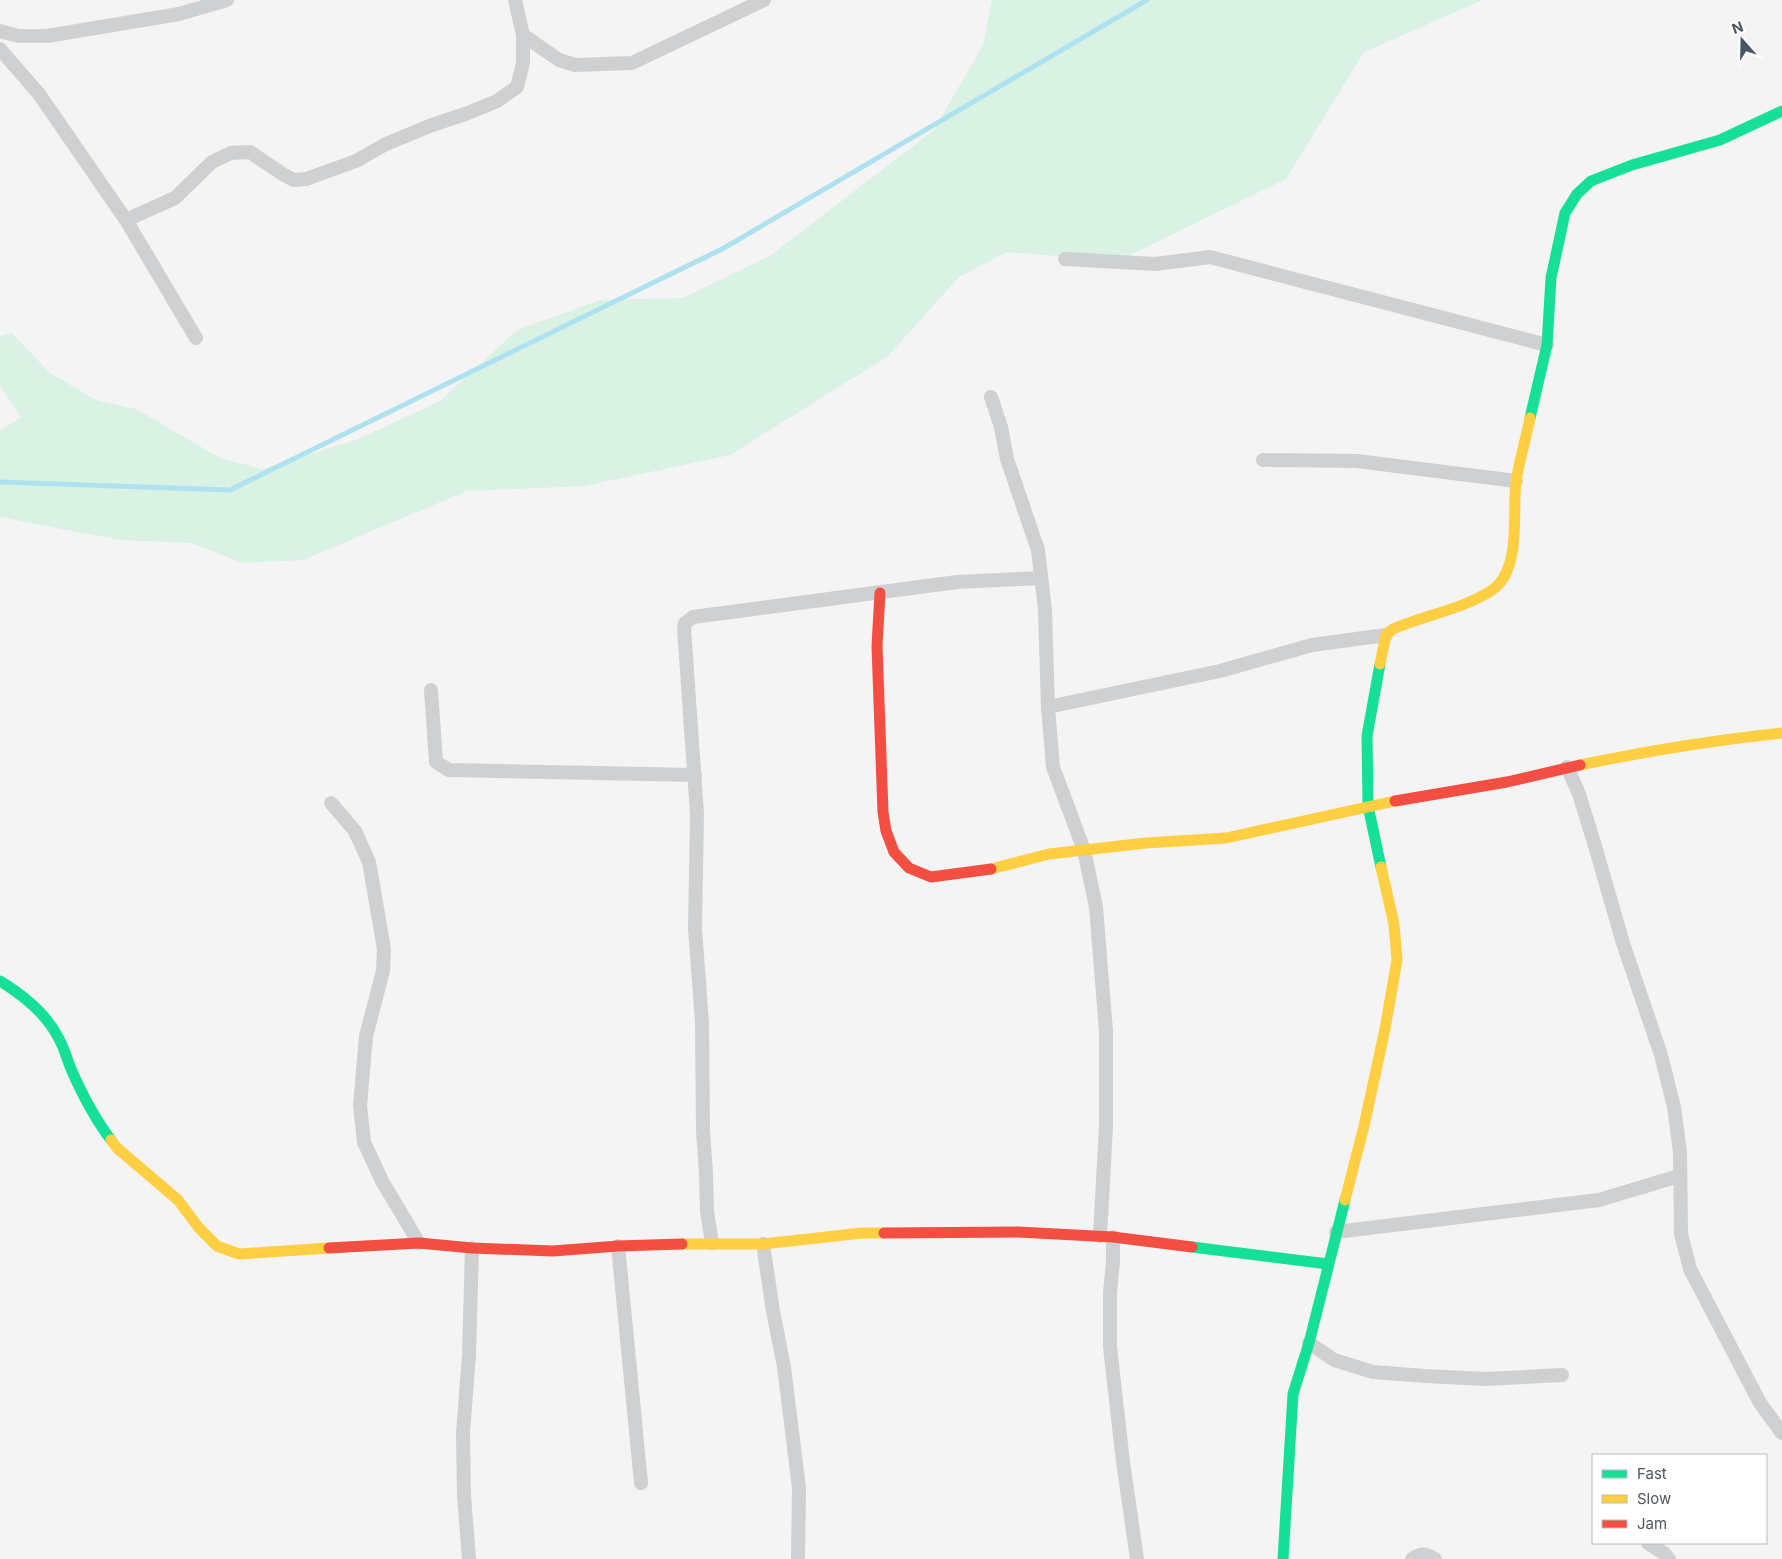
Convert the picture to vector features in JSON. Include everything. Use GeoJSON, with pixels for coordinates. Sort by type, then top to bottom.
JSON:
{"type":"FeatureCollection","features":[{"type":"Feature","properties":{"kind":"street"},"geometry":{"type":"LineString","coordinates":[[0,31],[19,36],[47,36],[179,14],[228,0]]}},
{"type":"Feature","properties":{"kind":"street"},"geometry":{"type":"LineString","coordinates":[[126,220],[175,198],[212,162],[231,153],[250,152],[268,166],[294,180],[306,180],[356,161],[386,144],[497,101],[517,87],[523,63],[523,35],[515,0]]}},
{"type":"Feature","properties":{"kind":"street"},"geometry":{"type":"LineString","coordinates":[[523,35],[559,60],[575,65],[632,63],[764,0]]}},
{"type":"Feature","properties":{"kind":"street"},"geometry":{"type":"LineString","coordinates":[[0,49],[39,94],[126,220],[196,338]]}},
{"type":"Feature","properties":{"kind":"street"},"geometry":{"type":"LineString","coordinates":[[1048,707],[1220,671],[1312,645],[1386,635],[1404,624],[1479,598],[1503,582],[1512,557],[1516,481],[1547,345],[1551,278],[1565,213],[1577,194],[1591,181],[1632,165],[1720,140],[1782,111]]}},
{"type":"Feature","properties":{"kind":"street"},"geometry":{"type":"LineString","coordinates":[[1065,259],[1155,264],[1210,257],[1547,345]]}},
{"type":"Feature","properties":{"kind":"street"},"geometry":{"type":"LineString","coordinates":[[991,397],[1001,427],[1007,459],[1038,550],[1045,610],[1048,707],[1053,768],[1084,850],[1096,907],[1106,1031],[1106,1237],[1113,1261],[1110,1293],[1110,1347],[1123,1462],[1137,1559]]}},
{"type":"Feature","properties":{"kind":"street"},"geometry":{"type":"LineString","coordinates":[[1263,460],[1357,461],[1516,481]]}},
{"type":"Feature","properties":{"kind":"street"},"geometry":{"type":"LineString","coordinates":[[712,1244],[707,1211],[703,1130],[702,1022],[695,929],[696,775],[684,628],[689,619],[693,617],[957,582],[1040,578]]}},
{"type":"Feature","properties":{"kind":"street"},"geometry":{"type":"LineString","coordinates":[[880,593],[877,646],[883,812],[886,831],[894,852],[909,868],[931,877],[984,871],[1049,854],[1146,843],[1226,838],[1368,806],[1507,782],[1567,767],[1638,753],[1782,733]]}},
{"type":"Feature","properties":{"kind":"street"},"geometry":{"type":"LineString","coordinates":[[1283,1559],[1293,1394],[1309,1343],[1364,1126],[1385,1029],[1397,960],[1394,924],[1368,806],[1366,736],[1386,635]]}},
{"type":"Feature","properties":{"kind":"street"},"geometry":{"type":"LineString","coordinates":[[430,690],[436,762],[449,770],[696,775]]}},
{"type":"Feature","properties":{"kind":"street"},"geometry":{"type":"LineString","coordinates":[[1567,767],[1579,794],[1623,943],[1661,1055],[1674,1107],[1680,1152],[1679,1176],[1682,1234],[1690,1270],[1760,1403],[1782,1433]]}},
{"type":"Feature","properties":{"kind":"street"},"geometry":{"type":"LineString","coordinates":[[331,803],[355,832],[369,862],[384,949],[383,971],[366,1036],[360,1106],[364,1142],[382,1181],[418,1243]]}},
{"type":"Feature","properties":{"kind":"street"},"geometry":{"type":"LineString","coordinates":[[0,981],[23,995],[42,1014],[58,1036],[98,1123],[117,1148],[178,1200],[199,1228],[217,1246],[239,1254],[418,1243],[472,1248],[552,1251],[618,1246],[763,1244],[862,1233],[1018,1232],[1106,1237],[1328,1264]]}},
{"type":"Feature","properties":{"kind":"street"},"geometry":{"type":"LineString","coordinates":[[1336,1232],[1599,1200],[1679,1176]]}},
{"type":"Feature","properties":{"kind":"street"},"geometry":{"type":"LineString","coordinates":[[763,1244],[784,1367],[799,1488],[798,1559]]}},
{"type":"Feature","properties":{"kind":"street"},"geometry":{"type":"LineString","coordinates":[[618,1246],[641,1483]]}},
{"type":"Feature","properties":{"kind":"street"},"geometry":{"type":"LineString","coordinates":[[469,1559],[464,1496],[463,1433],[469,1355],[472,1248]]}},
{"type":"Feature","properties":{"kind":"street"},"geometry":{"type":"LineString","coordinates":[[1309,1343],[1334,1360],[1373,1372],[1486,1379],[1562,1375]]}},
{"type":"Feature","properties":{"kind":"street"},"geometry":{"type":"LineString","coordinates":[[1650,1544],[1665,1554],[1668,1559]]}},
{"type":"Feature","properties":{"kind":"street"},"geometry":{"type":"LineString","coordinates":[[1412,1559],[1420,1554],[1428,1554],[1435,1559]]}},
{"type":"Feature","properties":{"kind":"green space"},"geometry":{"type":"Polygon","coordinates":[[[992,0],[1483,0],[1364,52],[1286,179],[1118,261],[1007,252],[959,277],[888,356],[730,455],[585,486],[467,491],[303,560],[243,563],[191,543],[120,540],[0,517],[0,431],[21,417],[0,386],[0,336],[12,333],[50,373],[96,400],[136,409],[220,458],[263,469],[361,438],[440,401],[517,330],[600,300],[683,298],[771,255],[934,130],[983,45],[992,0]]]}},
{"type":"Feature","properties":{"kind":"waterway"},"geometry":{"type":"LineString","coordinates":[[0,482],[230,490],[724,248],[1147,0]]}},
{"type":"Feature","properties":{"kind":"traffic: fast"},"geometry":{"type":"LineString","coordinates":[[1530,418],[1547,345],[1551,278],[1565,213],[1577,194],[1591,181],[1632,165],[1720,140],[1782,111]]}},
{"type":"Feature","properties":{"kind":"traffic: fast"},"geometry":{"type":"LineString","coordinates":[[1380,664],[1367,736],[1368,806],[1381,867]]}},
{"type":"Feature","properties":{"kind":"traffic: fast"},"geometry":{"type":"LineString","coordinates":[[0,981],[33,1005],[53,1028],[84,1097],[111,1140]]}},
{"type":"Feature","properties":{"kind":"traffic: fast"},"geometry":{"type":"LineString","coordinates":[[1283,1559],[1293,1394],[1309,1343],[1345,1200]]}},
{"type":"Feature","properties":{"kind":"traffic: fast"},"geometry":{"type":"LineString","coordinates":[[1192,1247],[1328,1264]]}},
{"type":"Feature","properties":{"kind":"traffic: slow"},"geometry":{"type":"LineString","coordinates":[[1380,664],[1386,635],[1393,629],[1481,597],[1501,581],[1508,569],[1512,555],[1516,482],[1530,418]]}},
{"type":"Feature","properties":{"kind":"traffic: slow"},"geometry":{"type":"LineString","coordinates":[[1580,765],[1681,746],[1782,733]]}},
{"type":"Feature","properties":{"kind":"traffic: slow"},"geometry":{"type":"LineString","coordinates":[[991,869],[1049,854],[1146,843],[1226,838],[1395,801]]}},
{"type":"Feature","properties":{"kind":"traffic: slow"},"geometry":{"type":"LineString","coordinates":[[1345,1200],[1364,1126],[1385,1029],[1397,960],[1394,924],[1381,867]]}},
{"type":"Feature","properties":{"kind":"traffic: slow"},"geometry":{"type":"LineString","coordinates":[[111,1140],[117,1148],[178,1200],[199,1228],[217,1246],[239,1254],[329,1248]]}},
{"type":"Feature","properties":{"kind":"traffic: slow"},"geometry":{"type":"LineString","coordinates":[[682,1244],[763,1244],[862,1233],[884,1233]]}},
{"type":"Feature","properties":{"kind":"traffic: jam"},"geometry":{"type":"LineString","coordinates":[[880,593],[877,646],[883,812],[886,831],[894,852],[909,868],[931,877],[991,869]]}},
{"type":"Feature","properties":{"kind":"traffic: jam"},"geometry":{"type":"LineString","coordinates":[[1395,801],[1507,782],[1580,765]]}},
{"type":"Feature","properties":{"kind":"traffic: jam"},"geometry":{"type":"LineString","coordinates":[[884,1233],[1018,1232],[1113,1237],[1192,1247]]}},
{"type":"Feature","properties":{"kind":"traffic: jam"},"geometry":{"type":"LineString","coordinates":[[329,1248],[419,1243],[472,1248],[553,1251],[682,1244]]}}]}
